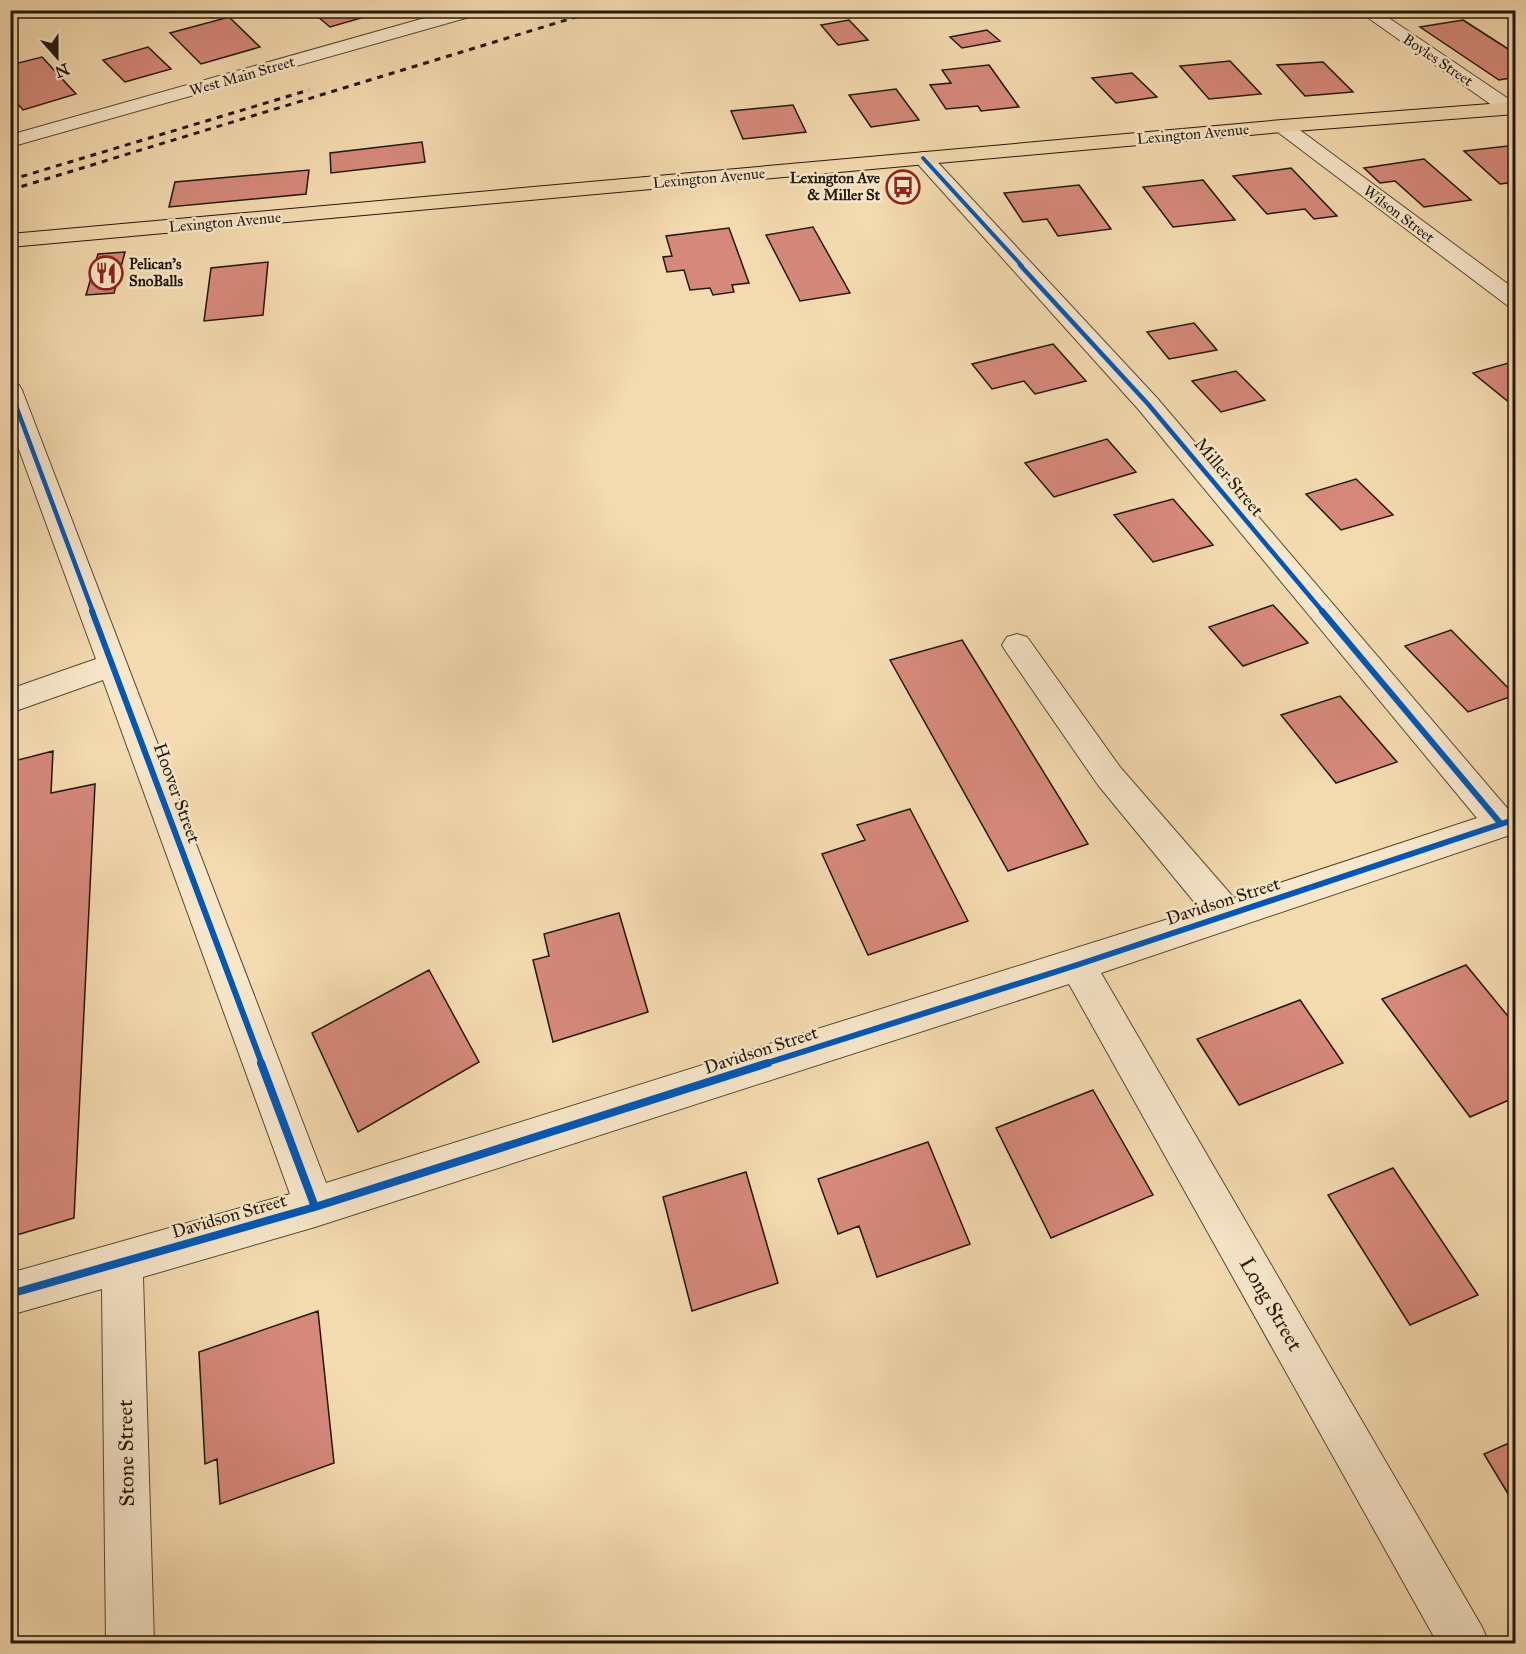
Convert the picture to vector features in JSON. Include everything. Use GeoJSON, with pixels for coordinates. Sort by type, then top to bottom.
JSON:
{"type":"FeatureCollection","features":[{"type":"Feature","properties":{"kind":"main road","name":"Lexington Avenue"},"geometry":{"type":"LineString","coordinates":[[10,242],[1282,126],[1513,109]]}},
{"type":"Feature","properties":{"kind":"street"},"geometry":{"type":"LineString","coordinates":[[400,10],[424,18]]}},
{"type":"Feature","properties":{"kind":"street","name":"West Main Street"},"geometry":{"type":"LineString","coordinates":[[10,141],[424,18],[474,10]]}},
{"type":"Feature","properties":{"kind":"street","name":"Boyles Street"},"geometry":{"type":"LineString","coordinates":[[1365,10],[1513,109]]}},
{"type":"Feature","properties":{"kind":"street","name":"Wilson Street"},"geometry":{"type":"LineString","coordinates":[[1282,126],[1515,302]]}},
{"type":"Feature","properties":{"kind":"street","name":"Miller Street"},"geometry":{"type":"LineString","coordinates":[[922,158],[1148,404],[1508,821]]}},
{"type":"Feature","properties":{"kind":"street","name":"Hoover Street"},"geometry":{"type":"LineString","coordinates":[[10,390],[315,1207]]}},
{"type":"Feature","properties":{"kind":"street"},"geometry":{"type":"LineString","coordinates":[[1017,645],[1109,776],[1227,915]]}},
{"type":"Feature","properties":{"kind":"street"},"geometry":{"type":"LineString","coordinates":[[10,701],[113,665]]}},
{"type":"Feature","properties":{"kind":"street","name":"Davidson Street"},"geometry":{"type":"LineString","coordinates":[[10,1294],[315,1207],[1077,965],[1508,821]]}},
{"type":"Feature","properties":{"kind":"street","name":"Long Street"},"geometry":{"type":"LineString","coordinates":[[1077,965],[1466,1644]]}},
{"type":"Feature","properties":{"kind":"street","name":"Stone Street"},"geometry":{"type":"LineString","coordinates":[[122,1262],[130,1644]]}},
{"type":"Feature","properties":{"kind":"building"},"geometry":{"type":"Polygon","coordinates":[[[310,10],[370,10],[375,14],[330,27],[310,10]]]}},
{"type":"Feature","properties":{"kind":"building"},"geometry":{"type":"Polygon","coordinates":[[[229,17],[260,47],[201,64],[170,33],[229,17]]]}},
{"type":"Feature","properties":{"kind":"building"},"geometry":{"type":"Polygon","coordinates":[[[849,20],[868,40],[838,45],[821,25],[849,20]]]}},
{"type":"Feature","properties":{"kind":"building"},"geometry":{"type":"Polygon","coordinates":[[[1463,20],[1516,54],[1516,77],[1499,80],[1420,27],[1463,20]]]}},
{"type":"Feature","properties":{"kind":"building"},"geometry":{"type":"Polygon","coordinates":[[[987,30],[1000,41],[962,48],[950,37],[987,30]]]}},
{"type":"Feature","properties":{"kind":"building"},"geometry":{"type":"Polygon","coordinates":[[[148,47],[171,69],[125,82],[103,60],[148,47]]]}},
{"type":"Feature","properties":{"kind":"building"},"geometry":{"type":"Polygon","coordinates":[[[42,57],[76,94],[23,110],[10,95],[10,65],[42,57]]]}},
{"type":"Feature","properties":{"kind":"building"},"geometry":{"type":"Polygon","coordinates":[[[1230,61],[1261,94],[1209,99],[1180,66],[1230,61]]]}},
{"type":"Feature","properties":{"kind":"building"},"geometry":{"type":"Polygon","coordinates":[[[1323,62],[1353,92],[1305,96],[1277,65],[1323,62]]]}},
{"type":"Feature","properties":{"kind":"building"},"geometry":{"type":"Polygon","coordinates":[[[989,65],[1019,107],[981,111],[978,106],[946,109],[930,85],[951,83],[942,70],[989,65]]]}},
{"type":"Feature","properties":{"kind":"building"},"geometry":{"type":"Polygon","coordinates":[[[1132,73],[1157,97],[1116,103],[1092,78],[1132,73]]]}},
{"type":"Feature","properties":{"kind":"building"},"geometry":{"type":"Polygon","coordinates":[[[896,89],[919,120],[871,127],[849,95],[896,89]]]}},
{"type":"Feature","properties":{"kind":"building"},"geometry":{"type":"Polygon","coordinates":[[[793,105],[806,132],[743,139],[731,111],[793,105]]]}},
{"type":"Feature","properties":{"kind":"building"},"geometry":{"type":"Polygon","coordinates":[[[422,142],[425,162],[331,173],[330,153],[422,142]]]}},
{"type":"Feature","properties":{"kind":"building"},"geometry":{"type":"Polygon","coordinates":[[[1516,145],[1516,182],[1500,184],[1464,151],[1516,145]]]}},
{"type":"Feature","properties":{"kind":"building"},"geometry":{"type":"Polygon","coordinates":[[[1424,159],[1471,200],[1424,207],[1395,181],[1380,183],[1364,168],[1424,159]]]}},
{"type":"Feature","properties":{"kind":"building"},"geometry":{"type":"Polygon","coordinates":[[[1291,168],[1337,216],[1314,219],[1305,209],[1267,214],[1233,176],[1291,168]]]}},
{"type":"Feature","properties":{"kind":"building"},"geometry":{"type":"Polygon","coordinates":[[[309,170],[306,194],[169,207],[175,182],[309,170]]]}},
{"type":"Feature","properties":{"kind":"building"},"geometry":{"type":"Polygon","coordinates":[[[1203,180],[1235,220],[1173,227],[1143,187],[1203,180]]]}},
{"type":"Feature","properties":{"kind":"building"},"geometry":{"type":"Polygon","coordinates":[[[1079,185],[1111,229],[1058,236],[1047,219],[1023,222],[1004,193],[1079,185]]]}},
{"type":"Feature","properties":{"kind":"building"},"geometry":{"type":"Polygon","coordinates":[[[813,227],[850,293],[800,301],[766,235],[813,227]]]}},
{"type":"Feature","properties":{"kind":"building"},"geometry":{"type":"Polygon","coordinates":[[[729,228],[749,283],[732,285],[734,292],[713,295],[710,288],[690,290],[684,270],[667,272],[663,257],[672,256],[666,236],[729,228]]]}},
{"type":"Feature","properties":{"kind":"building","name":"Pelican's SnoBalls"},"geometry":{"type":"Polygon","coordinates":[[[125,252],[114,293],[86,295],[98,254],[125,252]]]}},
{"type":"Feature","properties":{"kind":"building"},"geometry":{"type":"Polygon","coordinates":[[[268,262],[263,315],[204,321],[211,268],[268,262]]]}},
{"type":"Feature","properties":{"kind":"building"},"geometry":{"type":"Polygon","coordinates":[[[1194,323],[1217,350],[1169,359],[1147,332],[1194,323]]]}},
{"type":"Feature","properties":{"kind":"building"},"geometry":{"type":"Polygon","coordinates":[[[1053,344],[1086,381],[1035,394],[1024,381],[992,389],[972,364],[1053,344]]]}},
{"type":"Feature","properties":{"kind":"building"},"geometry":{"type":"Polygon","coordinates":[[[1512,362],[1516,365],[1516,408],[1473,373],[1512,362]]]}},
{"type":"Feature","properties":{"kind":"building"},"geometry":{"type":"Polygon","coordinates":[[[1236,371],[1265,400],[1221,412],[1192,381],[1236,371]]]}},
{"type":"Feature","properties":{"kind":"building"},"geometry":{"type":"Polygon","coordinates":[[[1107,439],[1136,472],[1054,497],[1025,463],[1107,439]]]}},
{"type":"Feature","properties":{"kind":"building"},"geometry":{"type":"Polygon","coordinates":[[[1356,479],[1393,515],[1341,530],[1306,494],[1356,479]]]}},
{"type":"Feature","properties":{"kind":"building"},"geometry":{"type":"Polygon","coordinates":[[[1173,499],[1213,545],[1153,562],[1114,515],[1173,499]]]}},
{"type":"Feature","properties":{"kind":"building"},"geometry":{"type":"Polygon","coordinates":[[[1273,605],[1308,643],[1243,666],[1209,627],[1273,605]]]}},
{"type":"Feature","properties":{"kind":"building"},"geometry":{"type":"Polygon","coordinates":[[[1451,630],[1515,695],[1468,712],[1405,646],[1451,630]]]}},
{"type":"Feature","properties":{"kind":"building"},"geometry":{"type":"Polygon","coordinates":[[[962,640],[1088,844],[1008,871],[890,660],[962,640]]]}},
{"type":"Feature","properties":{"kind":"building"},"geometry":{"type":"Polygon","coordinates":[[[1340,696],[1397,762],[1336,783],[1281,715],[1340,696]]]}},
{"type":"Feature","properties":{"kind":"building"},"geometry":{"type":"Polygon","coordinates":[[[53,751],[51,793],[95,784],[74,1218],[10,1237],[10,762],[53,751]]]}},
{"type":"Feature","properties":{"kind":"building"},"geometry":{"type":"Polygon","coordinates":[[[910,809],[968,921],[868,955],[822,854],[865,840],[857,825],[910,809]]]}},
{"type":"Feature","properties":{"kind":"building"},"geometry":{"type":"Polygon","coordinates":[[[619,913],[648,1012],[553,1042],[533,960],[549,956],[544,934],[619,913]]]}},
{"type":"Feature","properties":{"kind":"building"},"geometry":{"type":"Polygon","coordinates":[[[1466,965],[1516,1026],[1516,1097],[1470,1117],[1382,999],[1466,965]]]}},
{"type":"Feature","properties":{"kind":"building"},"geometry":{"type":"Polygon","coordinates":[[[429,970],[479,1062],[358,1132],[312,1033],[429,970]]]}},
{"type":"Feature","properties":{"kind":"building"},"geometry":{"type":"Polygon","coordinates":[[[1300,1000],[1343,1063],[1239,1105],[1197,1039],[1300,1000]]]}},
{"type":"Feature","properties":{"kind":"building"},"geometry":{"type":"Polygon","coordinates":[[[1093,1090],[1153,1195],[1051,1238],[996,1128],[1093,1090]]]}},
{"type":"Feature","properties":{"kind":"building"},"geometry":{"type":"Polygon","coordinates":[[[928,1142],[970,1244],[877,1277],[859,1226],[838,1234],[818,1179],[928,1142]]]}},
{"type":"Feature","properties":{"kind":"building"},"geometry":{"type":"Polygon","coordinates":[[[1393,1168],[1478,1295],[1410,1325],[1328,1195],[1393,1168]]]}},
{"type":"Feature","properties":{"kind":"building"},"geometry":{"type":"Polygon","coordinates":[[[746,1172],[778,1283],[692,1311],[663,1197],[746,1172]]]}},
{"type":"Feature","properties":{"kind":"building"},"geometry":{"type":"Polygon","coordinates":[[[318,1311],[334,1463],[220,1504],[217,1459],[205,1464],[199,1352],[318,1311]]]}},
{"type":"Feature","properties":{"kind":"building"},"geometry":{"type":"Polygon","coordinates":[[[1516,1440],[1516,1507],[1484,1454],[1516,1440]]]}},
{"type":"Feature","properties":{"kind":"railway"},"geometry":{"type":"LineString","coordinates":[[10,190],[599,10]]}},
{"type":"Feature","properties":{"kind":"railway"},"geometry":{"type":"LineString","coordinates":[[10,180],[309,90]]}},
{"type":"Feature","properties":{"kind":"cycle path"},"geometry":{"type":"LineString","coordinates":[[923,158],[1148,404],[1501,824]]}},
{"type":"Feature","properties":{"kind":"cycle path"},"geometry":{"type":"LineString","coordinates":[[10,390],[315,1207]]}},
{"type":"Feature","properties":{"kind":"cycle path"},"geometry":{"type":"LineString","coordinates":[[10,1294],[315,1207],[1077,965],[1516,819]]}},
{"type":"Feature","properties":{"kind":"place","name":"Lexington Ave & Miller St"},"geometry":{"type":"Point","coordinates":[903,187]}},
{"type":"Feature","properties":{"kind":"place","name":"Pelican's SnoBalls"},"geometry":{"type":"Point","coordinates":[106,273]}}]}
